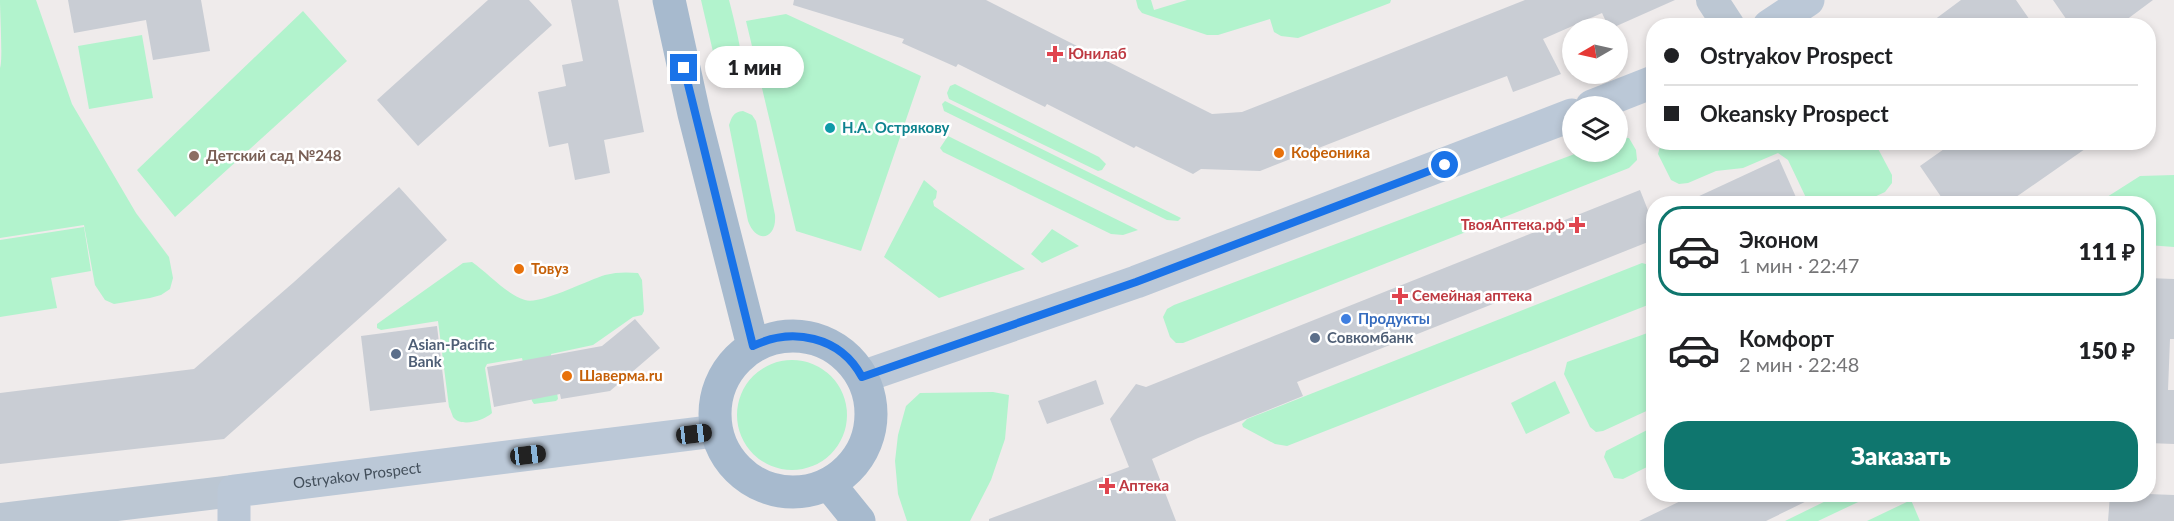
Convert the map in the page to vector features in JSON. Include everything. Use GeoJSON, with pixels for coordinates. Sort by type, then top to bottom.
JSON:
{"type":"FeatureCollection","features":[{"type":"Feature","properties":{"kind":"main road"},"geometry":{"type":"LineString","coordinates":[[669,0],[694,114],[753,346]]}},
{"type":"Feature","properties":{"kind":"main road"},"geometry":{"type":"LineString","coordinates":[[1781,18],[1808,0]]}},
{"type":"Feature","properties":{"kind":"main road"},"geometry":{"type":"LineString","coordinates":[[1617,96],[1646,85]]}},
{"type":"Feature","properties":{"kind":"main road"},"geometry":{"type":"LineString","coordinates":[[862,377],[1136,282],[1562,119]]}},
{"type":"Feature","properties":{"kind":"main road"},"geometry":{"type":"LineString","coordinates":[[783,336],[815,338],[840,351],[862,377],[870,398],[869,432],[855,462],[839,478],[829,484],[811,490],[792,492],[773,490],[755,483],[733,465],[723,449],[716,431],[715,401],[721,382],[737,358],[753,346],[783,336]]}},
{"type":"Feature","properties":{"kind":"main road","name":"Ostryakov Prospect"},"geometry":{"type":"LineString","coordinates":[[234,506],[716,431]]}},
{"type":"Feature","properties":{"kind":"main road"},"geometry":{"type":"LineString","coordinates":[[829,484],[859,521]]}},
{"type":"Feature","properties":{"kind":"street"},"geometry":{"type":"LineString","coordinates":[[1712,0],[1724,18]]}},
{"type":"Feature","properties":{"kind":"street","name":"Ostryakov Prospect"},"geometry":{"type":"LineString","coordinates":[[0,519],[234,506]]}},
{"type":"Feature","properties":{"kind":"green space"},"geometry":{"type":"Polygon","coordinates":[[[0,0],[36,0],[72,104],[136,213],[169,257],[173,278],[170,289],[161,295],[114,304],[105,300],[95,285],[84,225],[0,238],[0,0]]]}},
{"type":"Feature","properties":{"kind":"green space"},"geometry":{"type":"Polygon","coordinates":[[[701,0],[729,0],[741,53],[741,65],[735,72],[726,74],[717,69],[701,0]]]}},
{"type":"Feature","properties":{"kind":"green space"},"geometry":{"type":"Polygon","coordinates":[[[1136,0],[1151,0],[1154,10],[1187,0],[1391,0],[1390,3],[1298,38],[1281,36],[1274,32],[1270,19],[1218,35],[1207,35],[1142,13],[1136,0]]]}},
{"type":"Feature","properties":{"kind":"green space"},"geometry":{"type":"Polygon","coordinates":[[[303,11],[347,61],[175,217],[137,170],[303,11]]]}},
{"type":"Feature","properties":{"kind":"green space"},"geometry":{"type":"Polygon","coordinates":[[[786,14],[921,76],[861,251],[796,231],[746,21],[786,14]]]}},
{"type":"Feature","properties":{"kind":"green space"},"geometry":{"type":"Polygon","coordinates":[[[142,35],[153,98],[89,109],[78,46],[142,35]]]}},
{"type":"Feature","properties":{"kind":"green space"},"geometry":{"type":"Polygon","coordinates":[[[955,84],[1099,157],[1106,164],[1102,170],[1098,171],[949,99],[947,93],[950,86],[955,84]]]}},
{"type":"Feature","properties":{"kind":"green space"},"geometry":{"type":"Polygon","coordinates":[[[945,101],[1181,218],[1178,221],[1167,220],[944,111],[942,104],[945,101]]]}},
{"type":"Feature","properties":{"kind":"green space"},"geometry":{"type":"Polygon","coordinates":[[[743,111],[752,115],[756,121],[775,215],[773,230],[765,236],[756,233],[748,221],[729,125],[735,114],[743,111]]]}},
{"type":"Feature","properties":{"kind":"green space"},"geometry":{"type":"Polygon","coordinates":[[[948,136],[1138,230],[1123,235],[1111,234],[943,152],[940,148],[948,136]]]}},
{"type":"Feature","properties":{"kind":"green space"},"geometry":{"type":"Polygon","coordinates":[[[1628,138],[1636,150],[1637,160],[1629,168],[1183,343],[1176,343],[1170,337],[1163,317],[1167,309],[1562,159],[1562,162],[1628,162],[1628,138]]]}},
{"type":"Feature","properties":{"kind":"green space"},"geometry":{"type":"Polygon","coordinates":[[[1659,150],[1879,150],[1892,175],[1892,183],[1885,192],[1876,196],[1805,196],[1788,160],[1778,153],[1743,168],[1716,171],[1688,183],[1679,184],[1671,180],[1658,154],[1659,150]]]}},
{"type":"Feature","properties":{"kind":"green space"},"geometry":{"type":"Polygon","coordinates":[[[2174,175],[2174,247],[2156,246],[2156,196],[2109,196],[2140,176],[2174,175]]]}},
{"type":"Feature","properties":{"kind":"green space"},"geometry":{"type":"Polygon","coordinates":[[[924,180],[937,191],[933,201],[934,206],[1025,269],[939,298],[884,257],[924,180]]]}},
{"type":"Feature","properties":{"kind":"green space"},"geometry":{"type":"Polygon","coordinates":[[[84,227],[91,271],[51,278],[57,308],[0,317],[0,240],[84,227]]]}},
{"type":"Feature","properties":{"kind":"green space"},"geometry":{"type":"Polygon","coordinates":[[[1052,229],[1079,246],[1042,263],[1031,254],[1052,229]]]}},
{"type":"Feature","properties":{"kind":"green space"},"geometry":{"type":"Polygon","coordinates":[[[472,262],[511,294],[532,301],[552,296],[605,275],[622,272],[638,273],[642,280],[644,311],[642,315],[633,317],[593,345],[551,354],[558,399],[556,401],[534,404],[522,358],[487,364],[485,368],[492,413],[479,420],[461,422],[453,417],[449,407],[438,321],[381,330],[377,328],[377,324],[463,263],[472,262]]]}},
{"type":"Feature","properties":{"kind":"green space"},"geometry":{"type":"Polygon","coordinates":[[[1642,263],[1646,264],[1646,306],[1287,446],[1275,444],[1243,427],[1242,424],[1247,419],[1642,263]]]}},
{"type":"Feature","properties":{"kind":"green space"},"geometry":{"type":"Polygon","coordinates":[[[1646,334],[1646,411],[1596,432],[1590,427],[1564,374],[1567,362],[1646,334]]]}},
{"type":"Feature","properties":{"kind":"green space"},"geometry":{"type":"Polygon","coordinates":[[[792,360],[813,365],[831,376],[842,394],[847,415],[842,436],[831,454],[813,465],[792,470],[771,465],[753,454],[742,436],[737,415],[742,394],[753,376],[771,365],[792,360]]]}},
{"type":"Feature","properties":{"kind":"green space"},"geometry":{"type":"Polygon","coordinates":[[[1555,381],[1570,413],[1526,434],[1511,403],[1555,381]]]}},
{"type":"Feature","properties":{"kind":"green space"},"geometry":{"type":"Polygon","coordinates":[[[993,392],[1009,395],[1005,439],[991,480],[970,521],[907,521],[898,494],[895,461],[898,435],[906,406],[920,393],[993,392]]]}},
{"type":"Feature","properties":{"kind":"green space"},"geometry":{"type":"Polygon","coordinates":[[[1646,431],[1646,468],[1623,479],[1614,478],[1604,457],[1606,451],[1646,431]]]}},
{"type":"Feature","properties":{"kind":"green space"},"geometry":{"type":"Polygon","coordinates":[[[1824,502],[1858,502],[1818,521],[1785,521],[1824,502]]]}},
{"type":"Feature","properties":{"kind":"green space"},"geometry":{"type":"Polygon","coordinates":[[[1907,502],[1912,502],[1920,521],[1867,521],[1907,502]]]}},
{"type":"Feature","properties":{"kind":"building"},"geometry":{"type":"Polygon","coordinates":[[[68,0],[201,0],[210,51],[153,60],[146,20],[74,33],[68,0]]]}},
{"type":"Feature","properties":{"kind":"building"},"geometry":{"type":"Polygon","coordinates":[[[488,0],[529,0],[552,25],[418,146],[377,100],[488,0]]]}},
{"type":"Feature","properties":{"kind":"building"},"geometry":{"type":"Polygon","coordinates":[[[571,0],[618,0],[644,132],[604,140],[610,173],[575,180],[568,143],[549,147],[538,92],[566,86],[562,65],[583,61],[571,0]]]}},
{"type":"Feature","properties":{"kind":"building"},"geometry":{"type":"Polygon","coordinates":[[[794,0],[986,0],[1212,114],[1242,112],[1525,0],[1675,0],[1628,21],[1628,18],[1604,18],[1602,13],[1591,18],[1562,18],[1562,31],[1543,39],[1561,74],[1513,92],[1507,76],[1260,171],[1201,169],[1193,174],[1136,146],[1134,148],[1047,104],[1045,107],[958,64],[956,67],[902,43],[904,39],[793,5],[794,0]]]}},
{"type":"Feature","properties":{"kind":"building"},"geometry":{"type":"Polygon","coordinates":[[[1961,0],[2016,0],[2028,18],[1937,18],[1961,0]]]}},
{"type":"Feature","properties":{"kind":"building"},"geometry":{"type":"Polygon","coordinates":[[[2053,0],[2153,0],[2129,18],[2065,18],[2053,0]]]}},
{"type":"Feature","properties":{"kind":"building"},"geometry":{"type":"Polygon","coordinates":[[[1943,150],[2084,150],[2017,196],[1941,196],[1920,166],[1943,150]]]}},
{"type":"Feature","properties":{"kind":"building"},"geometry":{"type":"Polygon","coordinates":[[[1779,159],[1795,196],[1699,196],[1779,159]]]}},
{"type":"Feature","properties":{"kind":"building"},"geometry":{"type":"Polygon","coordinates":[[[399,187],[447,240],[224,439],[0,464],[0,393],[194,369],[399,187]]]}},
{"type":"Feature","properties":{"kind":"building"},"geometry":{"type":"Polygon","coordinates":[[[1640,190],[1646,205],[1646,243],[1297,382],[1303,396],[1152,459],[1176,521],[989,521],[989,519],[1129,467],[1110,419],[1136,384],[1146,387],[1640,190]]]}},
{"type":"Feature","properties":{"kind":"building"},"geometry":{"type":"Polygon","coordinates":[[[2156,278],[2174,279],[2174,339],[2170,339],[2168,390],[2174,390],[2174,444],[2156,443],[2156,278]]]}},
{"type":"Feature","properties":{"kind":"building"},"geometry":{"type":"Polygon","coordinates":[[[635,319],[660,348],[610,391],[561,399],[560,394],[494,407],[487,367],[602,346],[635,319]]]}},
{"type":"Feature","properties":{"kind":"building"},"geometry":{"type":"Polygon","coordinates":[[[437,326],[446,402],[370,411],[361,336],[437,326]]]}},
{"type":"Feature","properties":{"kind":"building"},"geometry":{"type":"Polygon","coordinates":[[[1096,380],[1104,404],[1047,424],[1038,401],[1096,380]]]}},
{"type":"Feature","properties":{"kind":"building"},"geometry":{"type":"Polygon","coordinates":[[[2156,494],[2174,495],[2174,521],[2108,521],[2109,502],[2156,502],[2156,494]]]}},
{"type":"Feature","properties":{"kind":"building"},"geometry":{"type":"Polygon","coordinates":[[[1678,502],[1805,502],[1766,521],[1639,521],[1678,502]]]}},
{"type":"Feature","properties":{"kind":"place","name":"Юнилаб"},"geometry":{"type":"Point","coordinates":[1055,54]}},
{"type":"Feature","properties":{"kind":"place","name":"Н.А. Острякову"},"geometry":{"type":"Point","coordinates":[830,128]}},
{"type":"Feature","properties":{"kind":"place","name":"Кофеоника"},"geometry":{"type":"Point","coordinates":[1279,153]}},
{"type":"Feature","properties":{"kind":"place","name":"Детский сад №248"},"geometry":{"type":"Point","coordinates":[194,156]}},
{"type":"Feature","properties":{"kind":"place","name":"ТвояАптека.рф"},"geometry":{"type":"Point","coordinates":[1577,225]}},
{"type":"Feature","properties":{"kind":"place","name":"Товуз"},"geometry":{"type":"Point","coordinates":[519,269]}},
{"type":"Feature","properties":{"kind":"place","name":"Семейная аптека"},"geometry":{"type":"Point","coordinates":[1400,296]}},
{"type":"Feature","properties":{"kind":"place","name":"Продукты"},"geometry":{"type":"Point","coordinates":[1346,319]}},
{"type":"Feature","properties":{"kind":"place","name":"Совкомбанк"},"geometry":{"type":"Point","coordinates":[1315,338]}},
{"type":"Feature","properties":{"kind":"place","name":"Asian-Pacific Bank"},"geometry":{"type":"Point","coordinates":[396,354]}},
{"type":"Feature","properties":{"kind":"place","name":"Шаверма.ru"},"geometry":{"type":"Point","coordinates":[567,376]}},
{"type":"Feature","properties":{"kind":"place","name":"Аптека"},"geometry":{"type":"Point","coordinates":[1107,486]}},
{"type":"Feature","properties":{"kind":"route"},"geometry":{"type":"LineString","coordinates":[[684,68],[753,346],[762,341],[783,336],[815,338],[840,351],[850,360],[862,377],[1136,282],[1445,165]]}}]}
